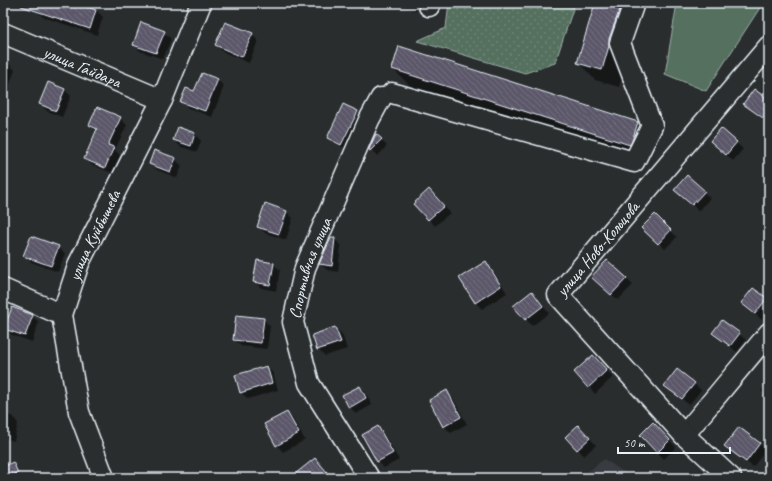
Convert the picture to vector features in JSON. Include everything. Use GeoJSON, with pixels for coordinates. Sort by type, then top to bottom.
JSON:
{"type":"FeatureCollection","features":[{"type":"Feature","properties":{"kind":"street","name":"улица Куйбышева"},"geometry":{"type":"LineString","coordinates":[[104,478],[79,412],[62,315],[78,263],[162,100],[201,3]]}},
{"type":"Feature","properties":{"kind":"street","name":"Спортивная улица"},"geometry":{"type":"LineString","coordinates":[[369,478],[309,383],[293,322],[305,268],[368,120],[386,96],[634,162],[652,126],[620,43],[634,3]]}},
{"type":"Feature","properties":{"kind":"street","name":"улица Гайдара"},"geometry":{"type":"LineString","coordinates":[[3,33],[162,100]]}},
{"type":"Feature","properties":{"kind":"street","name":"улица Ново-Кольцова"},"geometry":{"type":"LineString","coordinates":[[731,478],[684,435],[558,295],[769,46]]}},
{"type":"Feature","properties":{"kind":"street"},"geometry":{"type":"LineString","coordinates":[[3,289],[62,315]]}},
{"type":"Feature","properties":{"kind":"street"},"geometry":{"type":"LineString","coordinates":[[684,435],[769,333]]}},
{"type":"Feature","properties":{"kind":"shaded area"},"geometry":{"type":"Polygon","coordinates":[[[604,459],[633,478],[580,478],[604,459]]]}},
{"type":"Feature","properties":{"kind":"green space"},"geometry":{"type":"Polygon","coordinates":[[[449,3],[575,3],[555,63],[525,73],[417,41],[446,28],[449,3]]]}},
{"type":"Feature","properties":{"kind":"green space"},"geometry":{"type":"Polygon","coordinates":[[[677,3],[763,3],[706,91],[665,74],[677,3]]]}},
{"type":"Feature","properties":{"kind":"building"},"geometry":{"type":"Polygon","coordinates":[[[21,3],[76,3],[96,10],[90,29],[21,6],[21,3]]]}},
{"type":"Feature","properties":{"kind":"building"},"geometry":{"type":"Polygon","coordinates":[[[595,3],[622,3],[609,39],[609,46],[602,70],[577,63],[595,3]]]}},
{"type":"Feature","properties":{"kind":"building"},"geometry":{"type":"Polygon","coordinates":[[[141,22],[165,31],[156,53],[133,45],[141,22]]]}},
{"type":"Feature","properties":{"kind":"building"},"geometry":{"type":"Polygon","coordinates":[[[225,22],[253,33],[242,57],[215,45],[225,22]]]}},
{"type":"Feature","properties":{"kind":"building"},"geometry":{"type":"Polygon","coordinates":[[[399,46],[638,122],[632,141],[630,145],[392,69],[399,46]]]}},
{"type":"Feature","properties":{"kind":"building"},"geometry":{"type":"Polygon","coordinates":[[[202,73],[218,79],[205,111],[180,102],[186,88],[194,91],[202,73]]]}},
{"type":"Feature","properties":{"kind":"building"},"geometry":{"type":"Polygon","coordinates":[[[48,82],[65,89],[56,111],[39,104],[48,82]]]}},
{"type":"Feature","properties":{"kind":"building"},"geometry":{"type":"Polygon","coordinates":[[[754,89],[769,100],[769,110],[763,118],[743,104],[754,89]]]}},
{"type":"Feature","properties":{"kind":"building"},"geometry":{"type":"Polygon","coordinates":[[[343,104],[358,111],[341,145],[327,138],[343,104]]]}},
{"type":"Feature","properties":{"kind":"building"},"geometry":{"type":"Polygon","coordinates":[[[97,107],[121,117],[108,145],[114,147],[105,168],[84,159],[97,129],[89,125],[97,107]]]}},
{"type":"Feature","properties":{"kind":"building"},"geometry":{"type":"Polygon","coordinates":[[[178,127],[195,133],[191,146],[173,140],[178,127]]]}},
{"type":"Feature","properties":{"kind":"building"},"geometry":{"type":"Polygon","coordinates":[[[721,128],[737,142],[726,155],[710,141],[721,128]]]}},
{"type":"Feature","properties":{"kind":"building"},"geometry":{"type":"Polygon","coordinates":[[[376,134],[382,139],[370,151],[369,149],[376,134]]]}},
{"type":"Feature","properties":{"kind":"building"},"geometry":{"type":"Polygon","coordinates":[[[154,150],[176,158],[170,172],[149,164],[154,150]]]}},
{"type":"Feature","properties":{"kind":"building"},"geometry":{"type":"Polygon","coordinates":[[[687,175],[705,191],[692,205],[674,190],[687,175]]]}},
{"type":"Feature","properties":{"kind":"building"},"geometry":{"type":"Polygon","coordinates":[[[429,189],[444,206],[428,220],[413,204],[429,189]]]}},
{"type":"Feature","properties":{"kind":"building"},"geometry":{"type":"Polygon","coordinates":[[[265,203],[287,211],[279,234],[257,227],[265,203]]]}},
{"type":"Feature","properties":{"kind":"building"},"geometry":{"type":"Polygon","coordinates":[[[655,214],[671,230],[658,244],[641,228],[655,214]]]}},
{"type":"Feature","properties":{"kind":"building"},"geometry":{"type":"Polygon","coordinates":[[[31,236],[59,246],[51,266],[23,256],[31,236]]]}},
{"type":"Feature","properties":{"kind":"building"},"geometry":{"type":"Polygon","coordinates":[[[331,238],[335,238],[332,266],[319,264],[331,238]]]}},
{"type":"Feature","properties":{"kind":"building"},"geometry":{"type":"Polygon","coordinates":[[[257,260],[274,263],[270,285],[253,282],[257,260]]]}},
{"type":"Feature","properties":{"kind":"building"},"geometry":{"type":"Polygon","coordinates":[[[607,260],[627,278],[611,295],[591,277],[607,260]]]}},
{"type":"Feature","properties":{"kind":"building"},"geometry":{"type":"Polygon","coordinates":[[[486,261],[501,286],[475,303],[459,278],[486,261]]]}},
{"type":"Feature","properties":{"kind":"building"},"geometry":{"type":"Polygon","coordinates":[[[753,288],[767,298],[755,314],[741,303],[753,288]]]}},
{"type":"Feature","properties":{"kind":"building"},"geometry":{"type":"Polygon","coordinates":[[[532,291],[543,306],[525,320],[513,306],[532,291]]]}},
{"type":"Feature","properties":{"kind":"building"},"geometry":{"type":"Polygon","coordinates":[[[12,307],[33,315],[25,336],[4,329],[12,307]]]}},
{"type":"Feature","properties":{"kind":"building"},"geometry":{"type":"Polygon","coordinates":[[[236,315],[264,318],[261,343],[233,340],[236,315]]]}},
{"type":"Feature","properties":{"kind":"building"},"geometry":{"type":"Polygon","coordinates":[[[722,320],[740,333],[730,346],[712,333],[722,320]]]}},
{"type":"Feature","properties":{"kind":"building"},"geometry":{"type":"Polygon","coordinates":[[[335,327],[341,342],[317,350],[312,335],[335,327]]]}},
{"type":"Feature","properties":{"kind":"building"},"geometry":{"type":"Polygon","coordinates":[[[593,355],[607,370],[588,388],[574,372],[593,355]]]}},
{"type":"Feature","properties":{"kind":"building"},"geometry":{"type":"Polygon","coordinates":[[[267,366],[272,383],[240,393],[235,375],[267,366]]]}},
{"type":"Feature","properties":{"kind":"building"},"geometry":{"type":"Polygon","coordinates":[[[677,369],[695,383],[682,399],[664,386],[677,369]]]}},
{"type":"Feature","properties":{"kind":"building"},"geometry":{"type":"Polygon","coordinates":[[[360,386],[366,398],[349,408],[342,395],[360,386]]]}},
{"type":"Feature","properties":{"kind":"building"},"geometry":{"type":"Polygon","coordinates":[[[447,390],[461,417],[443,427],[429,400],[447,390]]]}},
{"type":"Feature","properties":{"kind":"building"},"geometry":{"type":"Polygon","coordinates":[[[287,412],[299,433],[276,446],[264,424],[287,412]]]}},
{"type":"Feature","properties":{"kind":"building"},"geometry":{"type":"Polygon","coordinates":[[[653,422],[670,440],[657,453],[640,435],[653,422]]]}},
{"type":"Feature","properties":{"kind":"building"},"geometry":{"type":"Polygon","coordinates":[[[578,425],[590,438],[577,450],[565,437],[578,425]]]}},
{"type":"Feature","properties":{"kind":"building"},"geometry":{"type":"Polygon","coordinates":[[[378,426],[393,453],[377,462],[362,435],[378,426]]]}},
{"type":"Feature","properties":{"kind":"building"},"geometry":{"type":"Polygon","coordinates":[[[739,427],[760,443],[746,462],[724,446],[739,427]]]}},
{"type":"Feature","properties":{"kind":"building"},"geometry":{"type":"Polygon","coordinates":[[[315,458],[332,478],[290,478],[315,458]]]}},
{"type":"Feature","properties":{"kind":"building"},"geometry":{"type":"Polygon","coordinates":[[[13,462],[18,473],[3,478],[3,467],[13,462]]]}}]}
